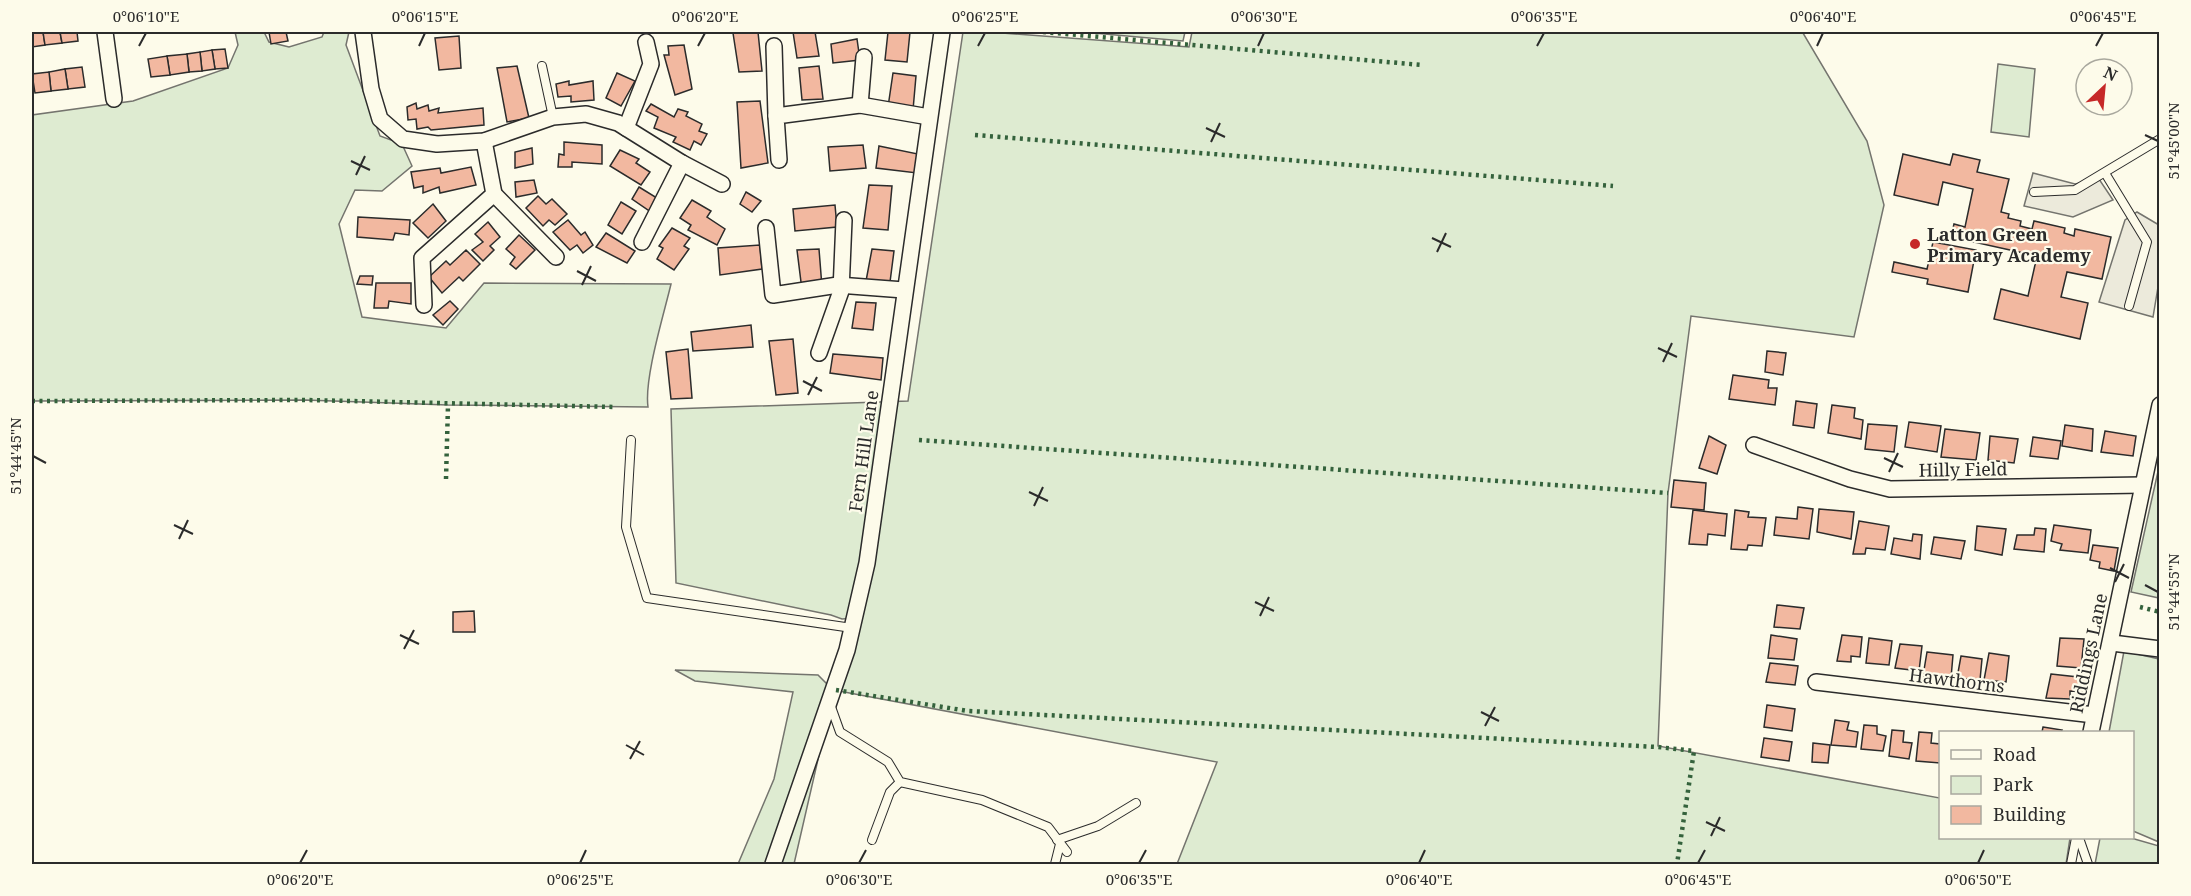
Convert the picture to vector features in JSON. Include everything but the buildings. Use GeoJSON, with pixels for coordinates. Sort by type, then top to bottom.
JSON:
{"type":"FeatureCollection","features":[{"type":"Feature","properties":{"kind":"street"},"geometry":{"type":"LineString","coordinates":[[105,32],[114,99]]}},
{"type":"Feature","properties":{"kind":"street"},"geometry":{"type":"LineString","coordinates":[[363,32],[371,89],[380,119],[403,139],[436,144],[484,141],[553,117],[586,114],[618,123],[682,163],[722,184]]}},
{"type":"Feature","properties":{"kind":"street","name":"Fern Hill Lane"},"geometry":{"type":"LineString","coordinates":[[773,864],[830,701],[852,628],[867,563],[942,32]]}},
{"type":"Feature","properties":{"kind":"street"},"geometry":{"type":"LineString","coordinates":[[626,128],[651,64],[646,42]]}},
{"type":"Feature","properties":{"kind":"street"},"geometry":{"type":"LineString","coordinates":[[774,46],[779,160]]}},
{"type":"Feature","properties":{"kind":"street"},"geometry":{"type":"LineString","coordinates":[[860,105],[864,57]]}},
{"type":"Feature","properties":{"kind":"street"},"geometry":{"type":"LineString","coordinates":[[776,116],[860,105],[929,117]]}},
{"type":"Feature","properties":{"kind":"street"},"geometry":{"type":"LineString","coordinates":[[484,141],[495,194],[556,257]]}},
{"type":"Feature","properties":{"kind":"street"},"geometry":{"type":"LineString","coordinates":[[642,242],[682,163]]}},
{"type":"Feature","properties":{"kind":"street"},"geometry":{"type":"LineString","coordinates":[[424,305],[422,258],[495,194]]}},
{"type":"Feature","properties":{"kind":"street"},"geometry":{"type":"LineString","coordinates":[[819,353],[842,286],[844,220]]}},
{"type":"Feature","properties":{"kind":"street"},"geometry":{"type":"LineString","coordinates":[[766,228],[773,295],[842,286],[904,290]]}},
{"type":"Feature","properties":{"kind":"street","name":"Riddings Lane"},"geometry":{"type":"LineString","coordinates":[[2091,731],[2112,643],[2160,405]]}},
{"type":"Feature","properties":{"kind":"street","name":"Hilly Field"},"geometry":{"type":"LineString","coordinates":[[1754,445],[1850,478],[1890,489],[2143,485]]}},
{"type":"Feature","properties":{"kind":"street"},"geometry":{"type":"LineString","coordinates":[[2112,643],[2160,649]]}},
{"type":"Feature","properties":{"kind":"street","name":"Hawthorns"},"geometry":{"type":"LineString","coordinates":[[1816,682],[2094,715]]}},
{"type":"Feature","properties":{"kind":"lane"},"geometry":{"type":"LineString","coordinates":[[542,66],[553,117]]}},
{"type":"Feature","properties":{"kind":"lane"},"geometry":{"type":"LineString","coordinates":[[2034,192],[2075,190],[2160,139]]}},
{"type":"Feature","properties":{"kind":"lane"},"geometry":{"type":"LineString","coordinates":[[2105,173],[2147,242],[2129,306]]}},
{"type":"Feature","properties":{"kind":"lane"},"geometry":{"type":"LineString","coordinates":[[632,440],[626,527],[647,598],[852,628]]}},
{"type":"Feature","properties":{"kind":"lane"},"geometry":{"type":"LineString","coordinates":[[830,701],[840,732],[888,762],[900,782],[982,800],[1048,827],[1066,852]]}},
{"type":"Feature","properties":{"kind":"lane"},"geometry":{"type":"LineString","coordinates":[[872,840],[890,792],[900,782]]}},
{"type":"Feature","properties":{"kind":"lane"},"geometry":{"type":"LineString","coordinates":[[1059,842],[1098,826],[1136,803]]}},
{"type":"Feature","properties":{"kind":"lane"},"geometry":{"type":"LineString","coordinates":[[2071,864],[2077,839]]}},
{"type":"Feature","properties":{"kind":"lane"},"geometry":{"type":"LineString","coordinates":[[2078,839],[2088,864]]}},
{"type":"Feature","properties":{"kind":"lane"},"geometry":{"type":"LineString","coordinates":[[1055,864],[1059,842]]}},
{"type":"Feature","properties":{"kind":"green space"},"geometry":{"type":"Polygon","coordinates":[[[235,32],[264,32],[269,42],[289,47],[322,37],[324,32],[349,32],[346,45],[380,136],[402,144],[412,166],[382,191],[355,190],[339,224],[362,317],[446,328],[484,283],[671,284],[652,363],[648,407],[448,405],[305,400],[32,401],[32,115],[133,101],[228,68],[238,45],[235,32]]]}},
{"type":"Feature","properties":{"kind":"green space"},"geometry":{"type":"Polygon","coordinates":[[[963,32],[1189,47],[1192,32],[1803,33],[1867,141],[1884,205],[1854,337],[1691,316],[1668,493],[1658,746],[1939,798],[1939,839],[2070,839],[2066,864],[1177,864],[1217,762],[839,691],[833,694],[794,864],[738,864],[774,779],[793,692],[695,681],[675,670],[818,675],[833,690],[854,618],[842,619],[676,583],[671,409],[908,401],[963,32]]]}},
{"type":"Feature","properties":{"kind":"green space"},"geometry":{"type":"Polygon","coordinates":[[[1082,32],[1185,32],[1183,41],[1082,32]]]}},
{"type":"Feature","properties":{"kind":"green space"},"geometry":{"type":"Polygon","coordinates":[[[1998,64],[2035,69],[2029,137],[1991,132],[1998,64]]]}},
{"type":"Feature","properties":{"kind":"green space"},"geometry":{"type":"Polygon","coordinates":[[[2159,467],[2159,598],[2131,592],[2159,467]]]}},
{"type":"Feature","properties":{"kind":"green space"},"geometry":{"type":"Polygon","coordinates":[[[2124,651],[2159,659],[2159,842],[2134,831],[2134,731],[2109,731],[2124,651]]]}},
{"type":"Feature","properties":{"kind":"green space"},"geometry":{"type":"Polygon","coordinates":[[[2100,839],[2134,839],[2159,846],[2159,864],[2095,864],[2100,839]]]}},
{"type":"Feature","properties":{"kind":"shaded area"},"geometry":{"type":"Polygon","coordinates":[[[2033,173],[2075,184],[2099,179],[2113,200],[2073,217],[2024,206],[2033,173]]]}},
{"type":"Feature","properties":{"kind":"shaded area"},"geometry":{"type":"Polygon","coordinates":[[[2137,212],[2159,225],[2159,281],[2153,317],[2099,302],[2125,220],[2137,212]]]}},
{"type":"Feature","properties":{"kind":"hedge"},"geometry":{"type":"LineString","coordinates":[[1043,32],[1422,65]]}},
{"type":"Feature","properties":{"kind":"hedge"},"geometry":{"type":"LineString","coordinates":[[975,135],[1613,186]]}},
{"type":"Feature","properties":{"kind":"hedge"},"geometry":{"type":"LineString","coordinates":[[32,401],[305,400],[616,407]]}},
{"type":"Feature","properties":{"kind":"hedge"},"geometry":{"type":"LineString","coordinates":[[446,479],[448,405]]}},
{"type":"Feature","properties":{"kind":"hedge"},"geometry":{"type":"LineString","coordinates":[[919,440],[1668,493]]}},
{"type":"Feature","properties":{"kind":"hedge"},"geometry":{"type":"LineString","coordinates":[[2140,607],[2160,612]]}},
{"type":"Feature","properties":{"kind":"hedge"},"geometry":{"type":"LineString","coordinates":[[836,690],[968,711],[1658,747],[1694,751],[1677,864]]}},
{"type":"Feature","properties":{"kind":"place","name":"Latton Green Primary Academy"},"geometry":{"type":"Point","coordinates":[1915,244]}}]}
